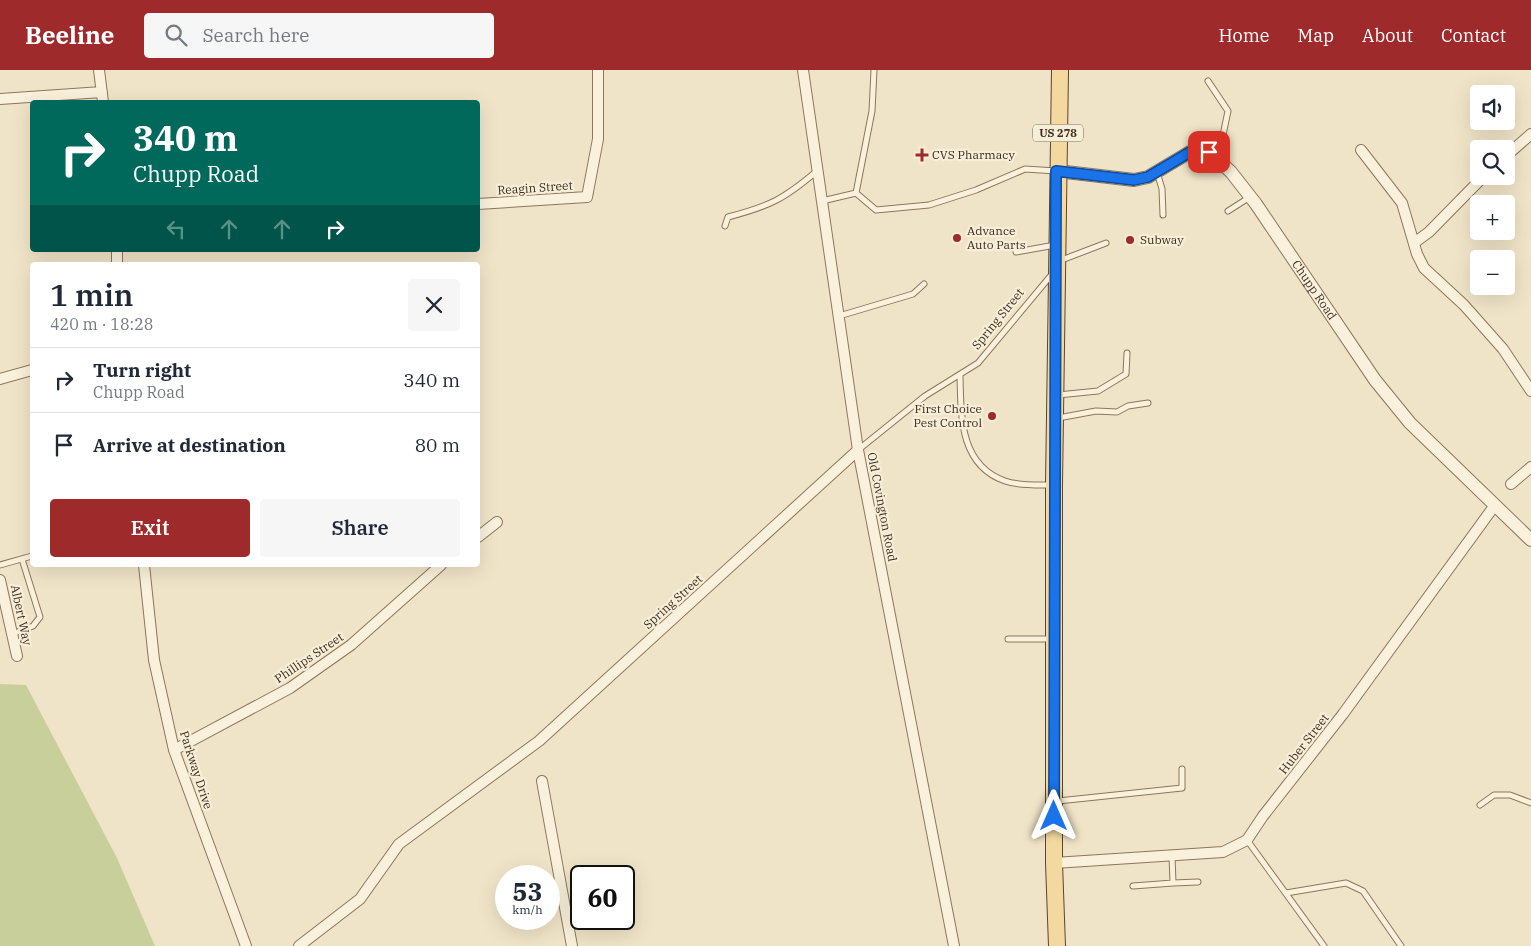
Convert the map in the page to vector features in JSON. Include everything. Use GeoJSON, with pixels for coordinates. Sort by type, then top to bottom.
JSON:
{"type":"FeatureCollection","features":[{"type":"Feature","properties":{"kind":"main road","name":"US 278"},"geometry":{"type":"LineString","coordinates":[[1057,946],[1054,863],[1054,485],[1056,171],[1060,71]]}},
{"type":"Feature","properties":{"kind":"street"},"geometry":{"type":"LineString","coordinates":[[99,70],[103,100]]}},
{"type":"Feature","properties":{"kind":"street","name":"Reagin Street"},"geometry":{"type":"LineString","coordinates":[[480,204],[587,197],[598,139],[598,70]]}},
{"type":"Feature","properties":{"kind":"street","name":"Old Covington Road"},"geometry":{"type":"LineString","coordinates":[[804,70],[821,201],[858,450],[954,946]]}},
{"type":"Feature","properties":{"kind":"street"},"geometry":{"type":"LineString","coordinates":[[0,99],[102,92]]}},
{"type":"Feature","properties":{"kind":"street"},"geometry":{"type":"LineString","coordinates":[[1515,148],[1531,134]]}},
{"type":"Feature","properties":{"kind":"street"},"geometry":{"type":"LineString","coordinates":[[1361,150],[1402,203],[1424,268],[1477,320],[1503,350],[1531,391]]}},
{"type":"Feature","properties":{"kind":"street","name":"Chupp Road"},"geometry":{"type":"LineString","coordinates":[[1056,171],[1134,180],[1148,177],[1190,152],[1209,152],[1231,172],[1250,197],[1374,380],[1410,423],[1531,540]]}},
{"type":"Feature","properties":{"kind":"street"},"geometry":{"type":"LineString","coordinates":[[1414,243],[1429,232],[1475,185]]}},
{"type":"Feature","properties":{"kind":"street"},"geometry":{"type":"LineString","coordinates":[[0,379],[30,371]]}},
{"type":"Feature","properties":{"kind":"street","name":"Spring Street"},"geometry":{"type":"LineString","coordinates":[[299,946],[360,899],[399,844],[539,741],[858,450]]}},
{"type":"Feature","properties":{"kind":"street"},"geometry":{"type":"LineString","coordinates":[[1510,484],[1531,467]]}},
{"type":"Feature","properties":{"kind":"street","name":"Huber Street"},"geometry":{"type":"LineString","coordinates":[[1054,863],[1223,852],[1247,840],[1263,816],[1343,714],[1495,505]]}},
{"type":"Feature","properties":{"kind":"street"},"geometry":{"type":"LineString","coordinates":[[480,535],[497,522]]}},
{"type":"Feature","properties":{"kind":"street","name":"Parkway Drive"},"geometry":{"type":"LineString","coordinates":[[144,567],[154,660],[174,750],[246,946]]}},
{"type":"Feature","properties":{"kind":"street","name":"Phillips Street"},"geometry":{"type":"LineString","coordinates":[[174,750],[290,688],[351,645],[439,567]]}},
{"type":"Feature","properties":{"kind":"street","name":"Albert Way"},"geometry":{"type":"LineString","coordinates":[[0,580],[17,656]]}},
{"type":"Feature","properties":{"kind":"street"},"geometry":{"type":"LineString","coordinates":[[542,781],[572,946]]}},
{"type":"Feature","properties":{"kind":"lane"},"geometry":{"type":"LineString","coordinates":[[856,193],[872,111],[874,70]]}},
{"type":"Feature","properties":{"kind":"lane"},"geometry":{"type":"LineString","coordinates":[[1208,81],[1228,111],[1218,160]]}},
{"type":"Feature","properties":{"kind":"lane"},"geometry":{"type":"LineString","coordinates":[[856,193],[876,210],[929,205],[976,190],[1026,169],[1056,171]]}},
{"type":"Feature","properties":{"kind":"lane"},"geometry":{"type":"LineString","coordinates":[[725,226],[728,217],[760,209],[787,196],[817,172]]}},
{"type":"Feature","properties":{"kind":"lane"},"geometry":{"type":"LineString","coordinates":[[1157,172],[1162,189],[1163,215]]}},
{"type":"Feature","properties":{"kind":"lane"},"geometry":{"type":"LineString","coordinates":[[821,201],[856,193]]}},
{"type":"Feature","properties":{"kind":"lane"},"geometry":{"type":"LineString","coordinates":[[1228,211],[1250,197]]}},
{"type":"Feature","properties":{"kind":"lane"},"geometry":{"type":"LineString","coordinates":[[1056,265],[1106,243]]}},
{"type":"Feature","properties":{"kind":"lane"},"geometry":{"type":"LineString","coordinates":[[1016,252],[1056,245]]}},
{"type":"Feature","properties":{"kind":"lane","name":"Spring Street"},"geometry":{"type":"LineString","coordinates":[[858,450],[926,396],[978,363],[1056,265]]}},
{"type":"Feature","properties":{"kind":"lane"},"geometry":{"type":"LineString","coordinates":[[838,316],[912,294],[924,284]]}},
{"type":"Feature","properties":{"kind":"lane"},"geometry":{"type":"LineString","coordinates":[[1055,395],[1098,391],[1126,374],[1127,353]]}},
{"type":"Feature","properties":{"kind":"lane"},"geometry":{"type":"LineString","coordinates":[[960,375],[962,428],[966,445],[977,463],[992,475],[1006,482],[1054,485]]}},
{"type":"Feature","properties":{"kind":"lane"},"geometry":{"type":"LineString","coordinates":[[1055,419],[1096,411],[1117,412],[1128,406],[1148,403]]}},
{"type":"Feature","properties":{"kind":"lane"},"geometry":{"type":"LineString","coordinates":[[0,565],[30,557]]}},
{"type":"Feature","properties":{"kind":"lane"},"geometry":{"type":"LineString","coordinates":[[12,634],[33,626],[40,617],[22,559]]}},
{"type":"Feature","properties":{"kind":"lane"},"geometry":{"type":"LineString","coordinates":[[1008,638],[1055,639]]}},
{"type":"Feature","properties":{"kind":"lane"},"geometry":{"type":"LineString","coordinates":[[1054,801],[1182,788],[1182,768]]}},
{"type":"Feature","properties":{"kind":"lane"},"geometry":{"type":"LineString","coordinates":[[1480,805],[1494,795],[1510,795],[1531,803]]}},
{"type":"Feature","properties":{"kind":"lane"},"geometry":{"type":"LineString","coordinates":[[1247,840],[1324,946]]}},
{"type":"Feature","properties":{"kind":"lane"},"geometry":{"type":"LineString","coordinates":[[1172,855],[1173,883]]}},
{"type":"Feature","properties":{"kind":"lane"},"geometry":{"type":"LineString","coordinates":[[1133,886],[1198,882]]}},
{"type":"Feature","properties":{"kind":"lane"},"geometry":{"type":"LineString","coordinates":[[1286,893],[1346,884],[1363,891],[1401,946]]}},
{"type":"Feature","properties":{"kind":"green space"},"geometry":{"type":"Polygon","coordinates":[[[0,684],[26,685],[117,858],[155,946],[0,946],[0,684]]]}},
{"type":"Feature","properties":{"kind":"place","name":"CVS Pharmacy"},"geometry":{"type":"Point","coordinates":[922,155]}},
{"type":"Feature","properties":{"kind":"place","name":"Advance Auto Parts"},"geometry":{"type":"Point","coordinates":[957,238]}},
{"type":"Feature","properties":{"kind":"place","name":"Subway"},"geometry":{"type":"Point","coordinates":[1130,240]}},
{"type":"Feature","properties":{"kind":"place","name":"First Choice Pest Control"},"geometry":{"type":"Point","coordinates":[992,416]}},
{"type":"Feature","properties":{"kind":"route"},"geometry":{"type":"LineString","coordinates":[[1054,816],[1056,171],[1134,180],[1148,177],[1190,152],[1209,152]]}}]}
